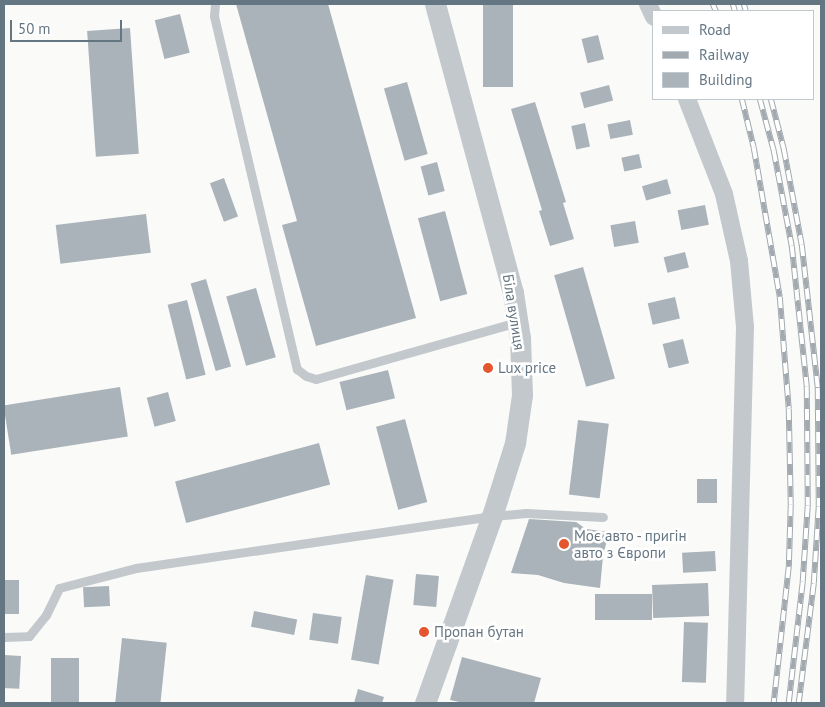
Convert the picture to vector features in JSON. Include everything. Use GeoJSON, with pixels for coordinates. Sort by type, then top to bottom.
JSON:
{"type":"FeatureCollection","features":[{"type":"Feature","properties":{"kind":"street","name":"Біла вулиця"},"geometry":{"type":"LineString","coordinates":[[425,703],[492,516],[515,443],[522,395],[518,322],[513,293],[435,4]]}},
{"type":"Feature","properties":{"kind":"street"},"geometry":{"type":"LineString","coordinates":[[686,100],[724,194],[739,261],[745,327],[735,703]]}},
{"type":"Feature","properties":{"kind":"lane"},"geometry":{"type":"LineString","coordinates":[[215,4],[214,16],[297,369],[306,376],[316,379],[518,322]]}},
{"type":"Feature","properties":{"kind":"lane"},"geometry":{"type":"LineString","coordinates":[[4,637],[29,636],[46,615],[59,588],[136,568],[492,516],[526,513],[603,517]]}},
{"type":"Feature","properties":{"kind":"building"},"geometry":{"type":"Polygon","coordinates":[[[236,4],[328,4],[416,318],[316,346],[282,225],[297,221],[236,4]]]}},
{"type":"Feature","properties":{"kind":"building"},"geometry":{"type":"Polygon","coordinates":[[[483,4],[513,4],[513,87],[483,87],[483,4]]]}},
{"type":"Feature","properties":{"kind":"building"},"geometry":{"type":"Polygon","coordinates":[[[180,14],[190,53],[164,59],[155,20],[180,14]]]}},
{"type":"Feature","properties":{"kind":"building"},"geometry":{"type":"Polygon","coordinates":[[[130,28],[139,154],[96,157],[87,31],[130,28]]]}},
{"type":"Feature","properties":{"kind":"building"},"geometry":{"type":"Polygon","coordinates":[[[598,35],[604,59],[588,63],[582,39],[598,35]]]}},
{"type":"Feature","properties":{"kind":"building"},"geometry":{"type":"Polygon","coordinates":[[[407,82],[428,154],[405,161],[384,89],[407,82]]]}},
{"type":"Feature","properties":{"kind":"building"},"geometry":{"type":"Polygon","coordinates":[[[609,85],[613,100],[584,108],[580,93],[609,85]]]}},
{"type":"Feature","properties":{"kind":"building"},"geometry":{"type":"Polygon","coordinates":[[[535,102],[566,202],[563,203],[574,239],[550,246],[539,211],[542,210],[511,109],[535,102]]]}},
{"type":"Feature","properties":{"kind":"building"},"geometry":{"type":"Polygon","coordinates":[[[630,120],[633,135],[610,139],[607,124],[630,120]]]}},
{"type":"Feature","properties":{"kind":"building"},"geometry":{"type":"Polygon","coordinates":[[[585,123],[590,146],[576,149],[571,126],[585,123]]]}},
{"type":"Feature","properties":{"kind":"building"},"geometry":{"type":"Polygon","coordinates":[[[639,154],[642,168],[624,171],[621,158],[639,154]]]}},
{"type":"Feature","properties":{"kind":"building"},"geometry":{"type":"Polygon","coordinates":[[[437,162],[445,191],[428,195],[421,166],[437,162]]]}},
{"type":"Feature","properties":{"kind":"building"},"geometry":{"type":"Polygon","coordinates":[[[224,178],[238,217],[224,222],[210,183],[224,178]]]}},
{"type":"Feature","properties":{"kind":"building"},"geometry":{"type":"Polygon","coordinates":[[[667,179],[671,193],[646,201],[642,186],[667,179]]]}},
{"type":"Feature","properties":{"kind":"building"},"geometry":{"type":"Polygon","coordinates":[[[705,205],[709,225],[681,230],[678,210],[705,205]]]}},
{"type":"Feature","properties":{"kind":"building"},"geometry":{"type":"Polygon","coordinates":[[[445,211],[467,294],[440,301],[418,218],[445,211]]]}},
{"type":"Feature","properties":{"kind":"building"},"geometry":{"type":"Polygon","coordinates":[[[146,214],[151,253],[60,264],[56,225],[146,214]]]}},
{"type":"Feature","properties":{"kind":"building"},"geometry":{"type":"Polygon","coordinates":[[[635,221],[639,243],[614,247],[610,225],[635,221]]]}},
{"type":"Feature","properties":{"kind":"building"},"geometry":{"type":"Polygon","coordinates":[[[685,252],[689,268],[668,273],[664,257],[685,252]]]}},
{"type":"Feature","properties":{"kind":"building"},"geometry":{"type":"Polygon","coordinates":[[[583,267],[615,379],[586,387],[554,275],[583,267]]]}},
{"type":"Feature","properties":{"kind":"building"},"geometry":{"type":"Polygon","coordinates":[[[206,279],[231,366],[216,371],[191,283],[206,279]]]}},
{"type":"Feature","properties":{"kind":"building"},"geometry":{"type":"Polygon","coordinates":[[[256,288],[276,357],[246,366],[226,297],[256,288]]]}},
{"type":"Feature","properties":{"kind":"building"},"geometry":{"type":"Polygon","coordinates":[[[675,297],[680,318],[653,325],[648,303],[675,297]]]}},
{"type":"Feature","properties":{"kind":"building"},"geometry":{"type":"Polygon","coordinates":[[[187,300],[206,375],[186,380],[168,305],[187,300]]]}},
{"type":"Feature","properties":{"kind":"building"},"geometry":{"type":"Polygon","coordinates":[[[683,339],[689,363],[669,368],[663,344],[683,339]]]}},
{"type":"Feature","properties":{"kind":"building"},"geometry":{"type":"Polygon","coordinates":[[[388,370],[395,398],[347,410],[339,382],[388,370]]]}},
{"type":"Feature","properties":{"kind":"building"},"geometry":{"type":"Polygon","coordinates":[[[120,387],[128,436],[11,455],[4,405],[120,387]]]}},
{"type":"Feature","properties":{"kind":"building"},"geometry":{"type":"Polygon","coordinates":[[[168,392],[176,421],[155,427],[147,398],[168,392]]]}},
{"type":"Feature","properties":{"kind":"building"},"geometry":{"type":"Polygon","coordinates":[[[405,419],[427,502],[398,510],[376,427],[405,419]]]}},
{"type":"Feature","properties":{"kind":"building"},"geometry":{"type":"Polygon","coordinates":[[[578,420],[609,424],[600,498],[569,494],[578,420]]]}},
{"type":"Feature","properties":{"kind":"building"},"geometry":{"type":"Polygon","coordinates":[[[319,443],[330,485],[186,523],[175,482],[319,443]]]}},
{"type":"Feature","properties":{"kind":"building"},"geometry":{"type":"Polygon","coordinates":[[[697,479],[717,479],[717,503],[697,503],[697,479]]]}},
{"type":"Feature","properties":{"kind":"building","name":"Моє авто - пригін авто з Європи"},"geometry":{"type":"Polygon","coordinates":[[[529,519],[576,522],[586,529],[609,532],[603,556],[600,588],[564,583],[538,575],[511,573],[529,519]]]}},
{"type":"Feature","properties":{"kind":"building"},"geometry":{"type":"Polygon","coordinates":[[[715,551],[716,571],[683,573],[682,553],[715,551]]]}},
{"type":"Feature","properties":{"kind":"building"},"geometry":{"type":"Polygon","coordinates":[[[416,574],[439,576],[436,607],[413,605],[416,574]]]}},
{"type":"Feature","properties":{"kind":"building"},"geometry":{"type":"Polygon","coordinates":[[[366,575],[394,580],[379,665],[351,660],[366,575]]]}},
{"type":"Feature","properties":{"kind":"building"},"geometry":{"type":"Polygon","coordinates":[[[4,580],[19,580],[19,614],[4,614],[4,580]]]}},
{"type":"Feature","properties":{"kind":"building"},"geometry":{"type":"Polygon","coordinates":[[[708,583],[709,616],[653,618],[652,585],[708,583]]]}},
{"type":"Feature","properties":{"kind":"building"},"geometry":{"type":"Polygon","coordinates":[[[109,586],[110,606],[84,607],[83,587],[109,586]]]}},
{"type":"Feature","properties":{"kind":"building"},"geometry":{"type":"Polygon","coordinates":[[[595,594],[652,594],[652,620],[595,620],[595,594]]]}},
{"type":"Feature","properties":{"kind":"building"},"geometry":{"type":"Polygon","coordinates":[[[254,611],[297,619],[294,635],[251,627],[254,611]]]}},
{"type":"Feature","properties":{"kind":"building"},"geometry":{"type":"Polygon","coordinates":[[[313,613],[342,617],[338,644],[309,640],[313,613]]]}},
{"type":"Feature","properties":{"kind":"building"},"geometry":{"type":"Polygon","coordinates":[[[684,622],[708,623],[706,683],[682,682],[684,622]]]}},
{"type":"Feature","properties":{"kind":"building"},"geometry":{"type":"Polygon","coordinates":[[[122,638],[167,643],[160,703],[115,703],[122,638]]]}},
{"type":"Feature","properties":{"kind":"building"},"geometry":{"type":"Polygon","coordinates":[[[4,655],[21,656],[19,689],[4,688],[4,655]]]}},
{"type":"Feature","properties":{"kind":"building"},"geometry":{"type":"Polygon","coordinates":[[[462,657],[541,678],[534,703],[464,703],[450,700],[462,657]]]}},
{"type":"Feature","properties":{"kind":"building"},"geometry":{"type":"Polygon","coordinates":[[[51,658],[79,658],[79,703],[51,703],[51,658]]]}},
{"type":"Feature","properties":{"kind":"building"},"geometry":{"type":"Polygon","coordinates":[[[358,689],[384,697],[382,703],[354,703],[358,689]]]}},
{"type":"Feature","properties":{"kind":"railway"},"geometry":{"type":"LineString","coordinates":[[713,4],[716,10]]}},
{"type":"Feature","properties":{"kind":"railway"},"geometry":{"type":"LineString","coordinates":[[733,4],[735,10]]}},
{"type":"Feature","properties":{"kind":"railway"},"geometry":{"type":"LineString","coordinates":[[744,4],[746,10]]}},
{"type":"Feature","properties":{"kind":"railway"},"geometry":{"type":"LineString","coordinates":[[742,100],[754,148],[780,297],[789,409],[791,505],[789,567],[774,703]]}},
{"type":"Feature","properties":{"kind":"railway"},"geometry":{"type":"LineString","coordinates":[[760,100],[774,151],[792,246],[807,387],[808,506],[803,582],[789,703]]}},
{"type":"Feature","properties":{"kind":"railway"},"geometry":{"type":"LineString","coordinates":[[771,100],[784,149],[802,245],[818,388],[819,507],[814,584],[799,703]]}},
{"type":"Feature","properties":{"kind":"place","name":"Lux price"},"geometry":{"type":"Point","coordinates":[488,368]}},
{"type":"Feature","properties":{"kind":"place","name":"Моє авто - пригін авто з Європи"},"geometry":{"type":"Point","coordinates":[564,544]}},
{"type":"Feature","properties":{"kind":"place","name":"Пропан бутан"},"geometry":{"type":"Point","coordinates":[424,632]}}]}
